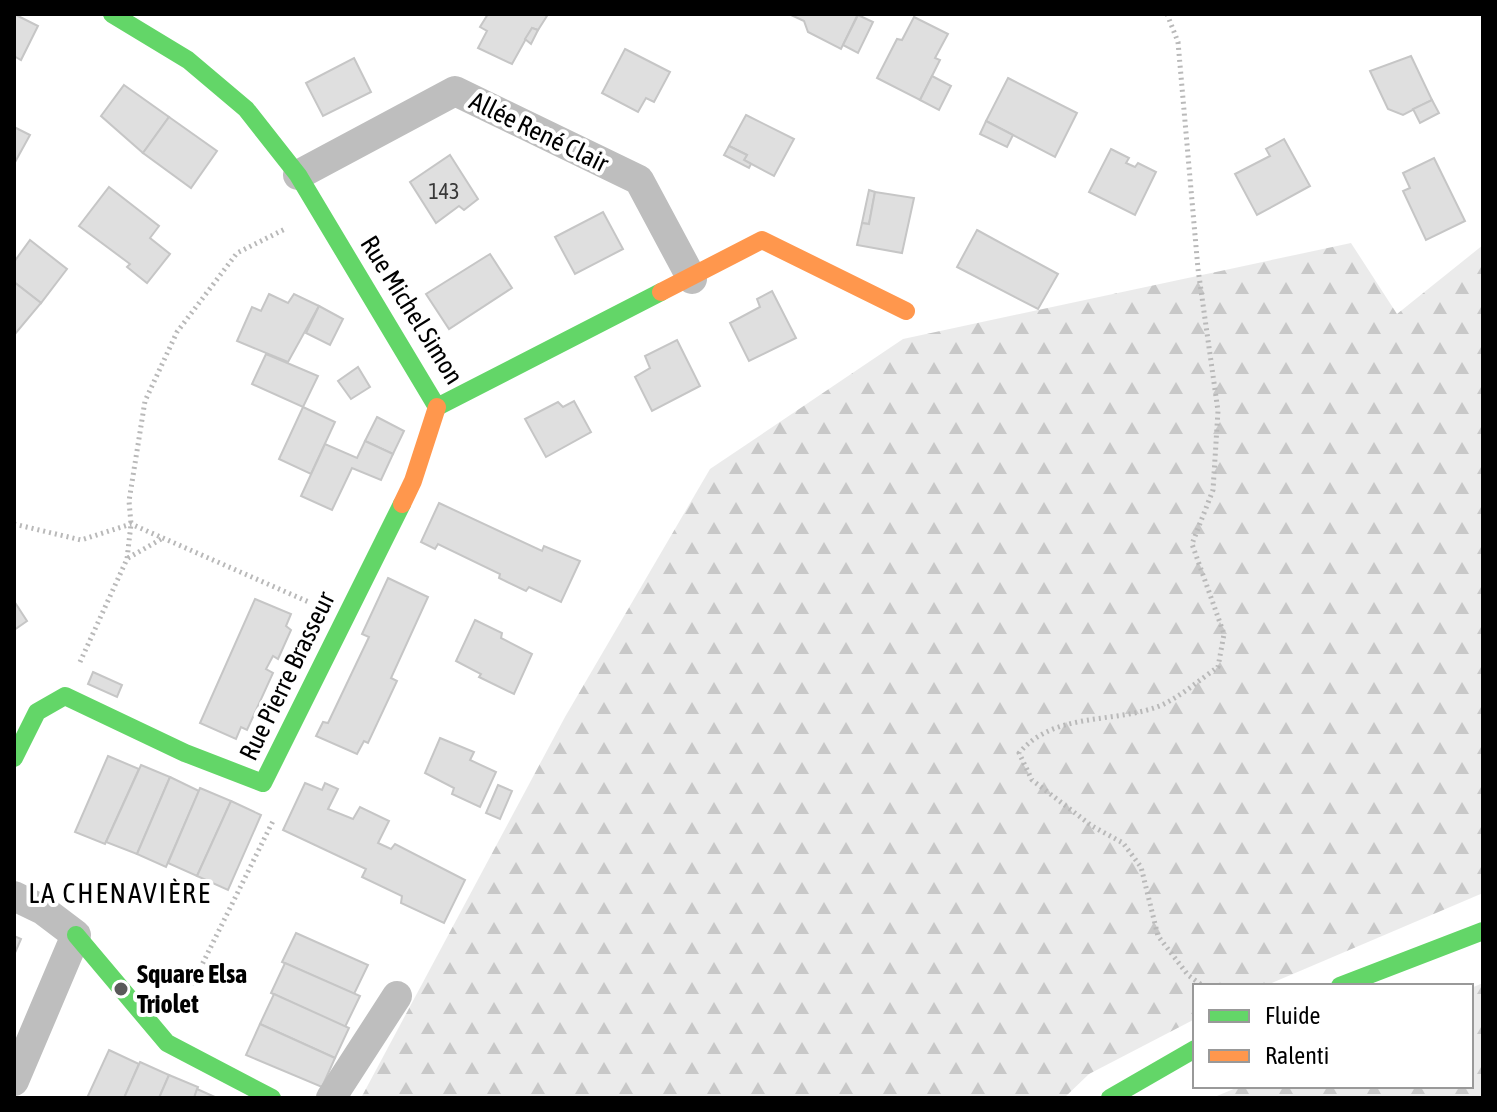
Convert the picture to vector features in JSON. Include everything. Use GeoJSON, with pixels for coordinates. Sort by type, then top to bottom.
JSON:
{"type":"FeatureCollection","features":[{"type":"Feature","properties":{"kind":"street","name":"Rue Michel Simon"},"geometry":{"type":"LineString","coordinates":[[112,14],[188,60],[246,109],[298,175],[437,407],[692,279],[762,240],[906,311]]}},
{"type":"Feature","properties":{"kind":"street","name":"Allée René Clair"},"geometry":{"type":"LineString","coordinates":[[298,175],[455,91],[639,180],[692,279]]}},
{"type":"Feature","properties":{"kind":"street","name":"Rue Pierre Brasseur"},"geometry":{"type":"LineString","coordinates":[[65,696],[185,753],[263,783],[413,481],[437,407]]}},
{"type":"Feature","properties":{"kind":"street"},"geometry":{"type":"LineString","coordinates":[[14,758],[37,712],[65,696]]}},
{"type":"Feature","properties":{"kind":"street"},"geometry":{"type":"LineString","coordinates":[[14,896],[43,910],[76,935],[167,1043],[272,1098]]}},
{"type":"Feature","properties":{"kind":"street"},"geometry":{"type":"LineString","coordinates":[[1345,984],[1483,931]]}},
{"type":"Feature","properties":{"kind":"street"},"geometry":{"type":"LineString","coordinates":[[14,1081],[76,935]]}},
{"type":"Feature","properties":{"kind":"street"},"geometry":{"type":"LineString","coordinates":[[331,1098],[397,996]]}},
{"type":"Feature","properties":{"kind":"street"},"geometry":{"type":"LineString","coordinates":[[1110,1098],[1193,1050]]}},
{"type":"Feature","properties":{"kind":"path"},"geometry":{"type":"LineString","coordinates":[[1167,14],[1178,42],[1198,269],[1218,411],[1213,490],[1192,544],[1224,634],[1218,667],[1156,707],[1055,727],[1034,736],[1019,753],[1032,780],[1092,826],[1123,843],[1141,867],[1158,936],[1188,975],[1200,984]]}},
{"type":"Feature","properties":{"kind":"path"},"geometry":{"type":"LineString","coordinates":[[65,696],[127,559],[131,524],[129,501],[145,401],[177,332],[237,253],[320,211]]}},
{"type":"Feature","properties":{"kind":"path"},"geometry":{"type":"LineString","coordinates":[[14,524],[81,540],[131,524],[345,618]]}},
{"type":"Feature","properties":{"kind":"path"},"geometry":{"type":"LineString","coordinates":[[127,559],[163,538]]}},
{"type":"Feature","properties":{"kind":"path"},"geometry":{"type":"LineString","coordinates":[[192,985],[275,816],[263,783]]}},
{"type":"Feature","properties":{"kind":"green space"},"geometry":{"type":"Polygon","coordinates":[[[1351,243],[1397,314],[1483,245],[1483,893],[1270,984],[1193,984],[1193,1020],[1089,1074],[1064,1098],[361,1098],[565,717],[710,469],[903,339],[1351,243]]]}},
{"type":"Feature","properties":{"kind":"green space"},"geometry":{"type":"Polygon","coordinates":[[[1483,983],[1483,1098],[1212,1098],[1236,1088],[1473,1088],[1473,987],[1483,983]]]}},
{"type":"Feature","properties":{"kind":"building"},"geometry":{"type":"Polygon","coordinates":[[[14,14],[38,26],[21,60],[14,56],[14,14]]]}},
{"type":"Feature","properties":{"kind":"building"},"geometry":{"type":"Polygon","coordinates":[[[488,14],[547,16],[538,30],[532,28],[512,64],[478,48],[487,31],[480,27],[488,14]]]}},
{"type":"Feature","properties":{"kind":"building"},"geometry":{"type":"Polygon","coordinates":[[[789,14],[858,14],[841,49],[808,32],[804,21],[789,14]]]}},
{"type":"Feature","properties":{"kind":"building"},"geometry":{"type":"Polygon","coordinates":[[[858,15],[873,22],[858,53],[843,45],[858,15]]]}},
{"type":"Feature","properties":{"kind":"building"},"geometry":{"type":"Polygon","coordinates":[[[914,17],[948,34],[935,58],[940,60],[920,100],[877,78],[897,39],[902,40],[914,17]]]}},
{"type":"Feature","properties":{"kind":"building"},"geometry":{"type":"Polygon","coordinates":[[[532,28],[538,30],[531,44],[525,39],[532,28]]]}},
{"type":"Feature","properties":{"kind":"building"},"geometry":{"type":"Polygon","coordinates":[[[625,49],[670,72],[654,102],[646,98],[638,112],[602,93],[625,49]]]}},
{"type":"Feature","properties":{"kind":"building"},"geometry":{"type":"Polygon","coordinates":[[[1411,56],[1432,100],[1403,115],[1388,109],[1370,71],[1411,56]]]}},
{"type":"Feature","properties":{"kind":"building"},"geometry":{"type":"Polygon","coordinates":[[[354,58],[371,92],[323,116],[306,83],[354,58]]]}},
{"type":"Feature","properties":{"kind":"building"},"geometry":{"type":"Polygon","coordinates":[[[932,76],[951,86],[939,110],[920,100],[932,76]]]}},
{"type":"Feature","properties":{"kind":"building"},"geometry":{"type":"Polygon","coordinates":[[[1008,78],[1077,113],[1055,157],[986,121],[1008,78]]]}},
{"type":"Feature","properties":{"kind":"building"},"geometry":{"type":"Polygon","coordinates":[[[124,85],[169,117],[143,153],[101,116],[124,85]]]}},
{"type":"Feature","properties":{"kind":"building"},"geometry":{"type":"Polygon","coordinates":[[[1432,100],[1439,113],[1420,123],[1413,109],[1432,100]]]}},
{"type":"Feature","properties":{"kind":"building"},"geometry":{"type":"Polygon","coordinates":[[[746,115],[794,139],[774,176],[744,160],[747,155],[729,146],[746,115]]]}},
{"type":"Feature","properties":{"kind":"building"},"geometry":{"type":"Polygon","coordinates":[[[169,117],[217,151],[191,188],[143,153],[169,117]]]}},
{"type":"Feature","properties":{"kind":"building"},"geometry":{"type":"Polygon","coordinates":[[[986,121],[1013,135],[1007,147],[980,134],[986,121]]]}},
{"type":"Feature","properties":{"kind":"building"},"geometry":{"type":"Polygon","coordinates":[[[14,127],[30,135],[14,164],[14,127]]]}},
{"type":"Feature","properties":{"kind":"building"},"geometry":{"type":"Polygon","coordinates":[[[1284,139],[1310,186],[1257,215],[1235,174],[1270,156],[1266,149],[1284,139]]]}},
{"type":"Feature","properties":{"kind":"building"},"geometry":{"type":"Polygon","coordinates":[[[729,146],[747,155],[744,160],[751,164],[749,168],[724,155],[729,146]]]}},
{"type":"Feature","properties":{"kind":"building"},"geometry":{"type":"Polygon","coordinates":[[[1111,149],[1129,158],[1126,163],[1135,167],[1138,163],[1156,172],[1135,215],[1089,192],[1111,149]]]}},
{"type":"Feature","properties":{"kind":"building"},"geometry":{"type":"Polygon","coordinates":[[[450,155],[478,199],[464,210],[459,206],[436,223],[410,182],[450,155]]]}},
{"type":"Feature","properties":{"kind":"building"},"geometry":{"type":"Polygon","coordinates":[[[1434,158],[1465,221],[1426,240],[1403,191],[1410,188],[1403,173],[1434,158]]]}},
{"type":"Feature","properties":{"kind":"building"},"geometry":{"type":"Polygon","coordinates":[[[109,187],[159,226],[150,238],[170,254],[147,283],[127,267],[130,264],[79,226],[109,187]]]}},
{"type":"Feature","properties":{"kind":"building"},"geometry":{"type":"Polygon","coordinates":[[[869,190],[875,192],[869,224],[862,223],[869,190]]]}},
{"type":"Feature","properties":{"kind":"building"},"geometry":{"type":"Polygon","coordinates":[[[875,192],[914,198],[902,253],[857,245],[862,223],[869,224],[875,192]]]}},
{"type":"Feature","properties":{"kind":"building"},"geometry":{"type":"Polygon","coordinates":[[[603,212],[623,249],[575,274],[555,237],[603,212]]]}},
{"type":"Feature","properties":{"kind":"building"},"geometry":{"type":"Polygon","coordinates":[[[977,230],[1058,274],[1038,309],[957,267],[977,230]]]}},
{"type":"Feature","properties":{"kind":"building"},"geometry":{"type":"Polygon","coordinates":[[[30,240],[67,269],[41,303],[14,282],[14,262],[30,240]]]}},
{"type":"Feature","properties":{"kind":"building"},"geometry":{"type":"Polygon","coordinates":[[[490,254],[512,288],[449,329],[426,294],[490,254]]]}},
{"type":"Feature","properties":{"kind":"building"},"geometry":{"type":"Polygon","coordinates":[[[14,282],[41,303],[15,334],[14,334],[14,282]]]}},
{"type":"Feature","properties":{"kind":"building"},"geometry":{"type":"Polygon","coordinates":[[[772,291],[796,338],[749,361],[730,323],[760,307],[757,299],[772,291]]]}},
{"type":"Feature","properties":{"kind":"building"},"geometry":{"type":"Polygon","coordinates":[[[269,294],[288,303],[294,294],[319,306],[288,362],[237,341],[252,307],[261,311],[269,294]]]}},
{"type":"Feature","properties":{"kind":"building"},"geometry":{"type":"Polygon","coordinates":[[[319,306],[343,319],[330,345],[306,333],[319,306]]]}},
{"type":"Feature","properties":{"kind":"building"},"geometry":{"type":"Polygon","coordinates":[[[677,340],[700,386],[652,411],[635,377],[650,368],[645,356],[677,340]]]}},
{"type":"Feature","properties":{"kind":"building"},"geometry":{"type":"Polygon","coordinates":[[[266,354],[318,376],[303,407],[252,384],[266,354]]]}},
{"type":"Feature","properties":{"kind":"building"},"geometry":{"type":"Polygon","coordinates":[[[358,367],[370,387],[351,399],[338,381],[358,367]]]}},
{"type":"Feature","properties":{"kind":"building"},"geometry":{"type":"Polygon","coordinates":[[[574,401],[591,432],[546,457],[525,419],[558,402],[563,407],[574,401]]]}},
{"type":"Feature","properties":{"kind":"building"},"geometry":{"type":"Polygon","coordinates":[[[303,407],[335,422],[311,474],[279,459],[303,407]]]}},
{"type":"Feature","properties":{"kind":"building"},"geometry":{"type":"Polygon","coordinates":[[[377,417],[404,431],[393,454],[365,441],[377,417]]]}},
{"type":"Feature","properties":{"kind":"building"},"geometry":{"type":"Polygon","coordinates":[[[365,441],[393,454],[381,480],[352,468],[332,510],[301,496],[325,444],[357,458],[365,441]]]}},
{"type":"Feature","properties":{"kind":"building"},"geometry":{"type":"Polygon","coordinates":[[[439,503],[542,551],[544,546],[580,561],[561,602],[529,587],[526,591],[499,578],[500,574],[438,544],[435,549],[421,542],[439,503]]]}},
{"type":"Feature","properties":{"kind":"building"},"geometry":{"type":"Polygon","coordinates":[[[388,578],[428,597],[391,678],[397,681],[368,743],[364,741],[357,754],[316,736],[323,722],[328,723],[369,637],[362,634],[388,578]]]}},
{"type":"Feature","properties":{"kind":"building"},"geometry":{"type":"Polygon","coordinates":[[[255,599],[291,614],[286,626],[291,630],[278,659],[273,656],[266,669],[273,673],[247,730],[241,727],[236,739],[200,723],[255,599]]]}},
{"type":"Feature","properties":{"kind":"building"},"geometry":{"type":"Polygon","coordinates":[[[14,601],[27,621],[14,630],[14,601]]]}},
{"type":"Feature","properties":{"kind":"building"},"geometry":{"type":"Polygon","coordinates":[[[475,620],[502,633],[501,638],[532,654],[514,694],[479,677],[481,674],[456,661],[475,620]]]}},
{"type":"Feature","properties":{"kind":"building"},"geometry":{"type":"Polygon","coordinates":[[[93,672],[122,685],[117,697],[88,684],[93,672]]]}},
{"type":"Feature","properties":{"kind":"building"},"geometry":{"type":"Polygon","coordinates":[[[440,738],[474,752],[470,760],[496,772],[480,807],[452,794],[454,788],[425,773],[440,738]]]}},
{"type":"Feature","properties":{"kind":"building"},"geometry":{"type":"Polygon","coordinates":[[[108,756],[139,769],[105,844],[75,832],[108,756]]]}},
{"type":"Feature","properties":{"kind":"building"},"geometry":{"type":"Polygon","coordinates":[[[141,765],[170,777],[137,854],[106,842],[141,765]]]}},
{"type":"Feature","properties":{"kind":"building"},"geometry":{"type":"Polygon","coordinates":[[[170,777],[199,791],[166,867],[137,854],[170,777]]]}},
{"type":"Feature","properties":{"kind":"building"},"geometry":{"type":"Polygon","coordinates":[[[305,783],[322,790],[325,783],[338,789],[328,809],[353,819],[360,807],[389,821],[378,843],[391,849],[395,844],[465,880],[444,923],[401,903],[402,896],[362,877],[366,869],[283,830],[305,783]]]}},
{"type":"Feature","properties":{"kind":"building"},"geometry":{"type":"Polygon","coordinates":[[[498,785],[512,791],[500,819],[486,813],[498,785]]]}},
{"type":"Feature","properties":{"kind":"building"},"geometry":{"type":"Polygon","coordinates":[[[200,788],[231,801],[197,876],[168,863],[200,788]]]}},
{"type":"Feature","properties":{"kind":"building"},"geometry":{"type":"Polygon","coordinates":[[[231,801],[261,815],[228,890],[197,876],[231,801]]]}},
{"type":"Feature","properties":{"kind":"building"},"geometry":{"type":"Polygon","coordinates":[[[296,933],[368,965],[354,994],[282,962],[296,933]]]}},
{"type":"Feature","properties":{"kind":"building"},"geometry":{"type":"Polygon","coordinates":[[[14,936],[21,939],[14,955],[14,936]]]}},
{"type":"Feature","properties":{"kind":"building"},"geometry":{"type":"Polygon","coordinates":[[[285,963],[360,996],[345,1027],[271,993],[285,963]]]}},
{"type":"Feature","properties":{"kind":"building"},"geometry":{"type":"Polygon","coordinates":[[[274,994],[349,1028],[335,1058],[260,1024],[274,994]]]}},
{"type":"Feature","properties":{"kind":"building"},"geometry":{"type":"Polygon","coordinates":[[[260,1024],[335,1058],[322,1087],[246,1055],[260,1024]]]}},
{"type":"Feature","properties":{"kind":"building"},"geometry":{"type":"Polygon","coordinates":[[[109,1050],[139,1064],[124,1098],[87,1098],[109,1050]]]}},
{"type":"Feature","properties":{"kind":"building"},"geometry":{"type":"Polygon","coordinates":[[[140,1062],[169,1075],[159,1098],[124,1098],[140,1062]]]}},
{"type":"Feature","properties":{"kind":"building"},"geometry":{"type":"Polygon","coordinates":[[[169,1075],[198,1087],[194,1098],[159,1098],[169,1075]]]}},
{"type":"Feature","properties":{"kind":"building"},"geometry":{"type":"Polygon","coordinates":[[[197,1089],[217,1098],[194,1098],[197,1089]]]}},
{"type":"Feature","properties":{"kind":"traffic: fast"},"geometry":{"type":"LineString","coordinates":[[112,14],[188,60],[246,109],[298,175],[437,407],[661,292]]}},
{"type":"Feature","properties":{"kind":"traffic: fast"},"geometry":{"type":"LineString","coordinates":[[14,758],[37,712],[65,696],[185,753],[263,783],[402,504]]}},
{"type":"Feature","properties":{"kind":"traffic: fast"},"geometry":{"type":"LineString","coordinates":[[1345,984],[1483,931]]}},
{"type":"Feature","properties":{"kind":"traffic: fast"},"geometry":{"type":"LineString","coordinates":[[76,935],[167,1043],[272,1098]]}},
{"type":"Feature","properties":{"kind":"traffic: fast"},"geometry":{"type":"LineString","coordinates":[[1110,1098],[1193,1050]]}},
{"type":"Feature","properties":{"kind":"traffic: slow"},"geometry":{"type":"LineString","coordinates":[[661,292],[762,240],[906,311]]}},
{"type":"Feature","properties":{"kind":"traffic: slow"},"geometry":{"type":"LineString","coordinates":[[402,504],[413,481],[437,407]]}},
{"type":"Feature","properties":{"kind":"place","name":"Square Elsa Triolet"},"geometry":{"type":"Point","coordinates":[121,989]}},
{"type":"Feature","properties":{"kind":"district","name":"LA CHENAVIÈRE"},"geometry":{"type":"Point","coordinates":[120,893]}}]}
